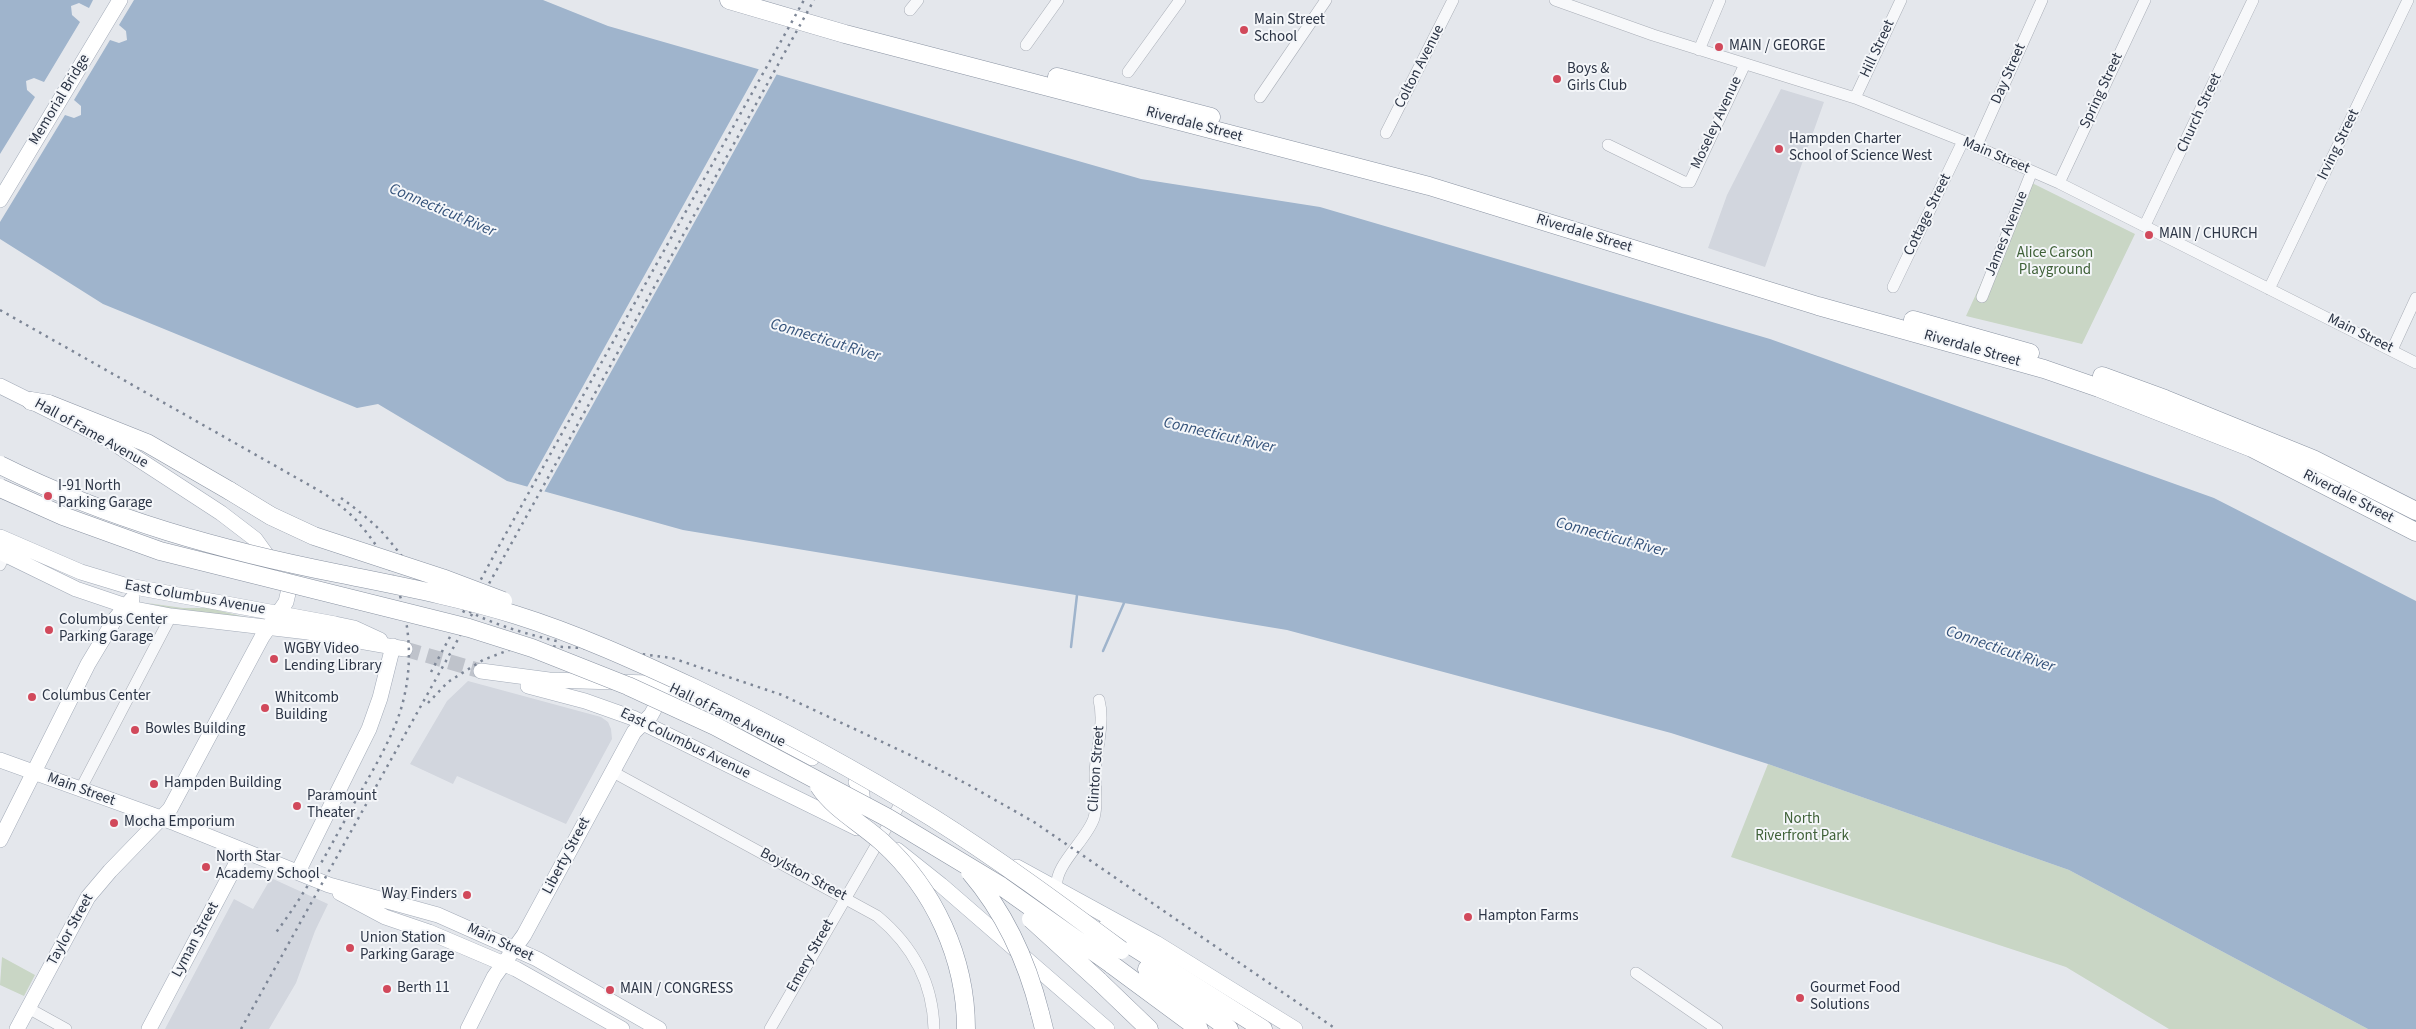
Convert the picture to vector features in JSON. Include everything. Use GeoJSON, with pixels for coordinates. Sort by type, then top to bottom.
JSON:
{"type":"FeatureCollection","features":[{"type":"Feature","properties":{"kind":"highway","name":"Riverdale Street"},"geometry":{"type":"LineString","coordinates":[[729,0],[836,32],[1429,186],[1818,306],[2044,369],[2099,388],[2252,448],[2416,532]]}},
{"type":"Feature","properties":{"kind":"highway","name":"Riverdale Street"},"geometry":{"type":"LineString","coordinates":[[765,0],[1424,173],[1789,287],[1956,331],[2058,362],[2165,399],[2313,459],[2416,511]]}},
{"type":"Feature","properties":{"kind":"highway"},"geometry":{"type":"LineString","coordinates":[[31,401],[49,404],[147,443],[304,532],[473,589],[541,617],[580,638],[702,692],[826,755],[1051,891],[1119,952],[1199,1029]]}},
{"type":"Feature","properties":{"kind":"highway"},"geometry":{"type":"LineString","coordinates":[[2252,448],[2416,543]]}},
{"type":"Feature","properties":{"kind":"highway"},"geometry":{"type":"LineString","coordinates":[[2313,459],[2416,502]]}},
{"type":"Feature","properties":{"kind":"highway"},"geometry":{"type":"LineString","coordinates":[[0,465],[66,496],[168,533],[342,574],[388,582],[485,606],[580,638]]}},
{"type":"Feature","properties":{"kind":"highway"},"geometry":{"type":"LineString","coordinates":[[0,488],[97,529],[160,551],[437,619],[532,648],[655,698],[715,726],[815,779],[1119,952],[1263,1029]]}},
{"type":"Feature","properties":{"kind":"highway"},"geometry":{"type":"LineString","coordinates":[[0,492],[33,503]]}},
{"type":"Feature","properties":{"kind":"highway"},"geometry":{"type":"LineString","coordinates":[[342,574],[390,590],[490,618],[601,658],[752,728],[880,799],[948,850],[987,894],[1020,951],[1042,1021]]}},
{"type":"Feature","properties":{"kind":"highway"},"geometry":{"type":"LineString","coordinates":[[815,779],[828,800],[862,825],[898,858],[927,895],[943,925],[955,956],[963,988],[966,1029]]}},
{"type":"Feature","properties":{"kind":"highway"},"geometry":{"type":"LineString","coordinates":[[916,835],[1021,911],[1149,1029]]}},
{"type":"Feature","properties":{"kind":"highway"},"geometry":{"type":"LineString","coordinates":[[1119,952],[1229,1029]]}},
{"type":"Feature","properties":{"kind":"main road","name":"Memorial Bridge"},"geometry":{"type":"LineString","coordinates":[[0,181],[109,0]]}},
{"type":"Feature","properties":{"kind":"main road","name":"Memorial Bridge"},"geometry":{"type":"LineString","coordinates":[[0,200],[120,0]]}},
{"type":"Feature","properties":{"kind":"main road","name":"Hall of Fame Avenue"},"geometry":{"type":"LineString","coordinates":[[0,386],[124,450],[221,513],[255,539],[288,585],[286,602],[268,627]]}},
{"type":"Feature","properties":{"kind":"main road","name":"East Columbus Avenue"},"geometry":{"type":"LineString","coordinates":[[3,550],[140,589],[354,628],[399,648]]}},
{"type":"Feature","properties":{"kind":"main road","name":"East Columbus Avenue"},"geometry":{"type":"LineString","coordinates":[[3,550],[76,589],[126,606],[171,616],[268,627],[399,648]]}},
{"type":"Feature","properties":{"kind":"main road"},"geometry":{"type":"LineString","coordinates":[[0,840],[88,664],[115,619],[140,589]]}},
{"type":"Feature","properties":{"kind":"main road","name":"Taylor Street"},"geometry":{"type":"LineString","coordinates":[[17,1029],[88,897],[170,809],[268,627]]}},
{"type":"Feature","properties":{"kind":"main road"},"geometry":{"type":"LineString","coordinates":[[298,872],[369,729],[399,648]]}},
{"type":"Feature","properties":{"kind":"main road","name":"Hall of Fame Avenue"},"geometry":{"type":"LineString","coordinates":[[481,671],[549,680],[650,682],[672,688],[712,705],[856,782],[1051,891],[1156,943],[1295,1029]]}},
{"type":"Feature","properties":{"kind":"main road","name":"East Columbus Avenue"},"geometry":{"type":"LineString","coordinates":[[481,671],[506,681],[604,706],[643,723],[880,840],[897,850],[941,885],[1107,1029]]}},
{"type":"Feature","properties":{"kind":"main road","name":"Liberty Street"},"geometry":{"type":"LineString","coordinates":[[468,1029],[494,977],[524,935],[634,732],[651,716],[657,704],[672,688]]}},
{"type":"Feature","properties":{"kind":"main road","name":"Main Street"},"geometry":{"type":"LineString","coordinates":[[0,760],[160,818],[329,885],[377,913],[504,963],[622,1029]]}},
{"type":"Feature","properties":{"kind":"main road"},"geometry":{"type":"LineString","coordinates":[[840,820],[853,816],[861,806],[862,793],[856,782]]}},
{"type":"Feature","properties":{"kind":"main road","name":"Lyman Street"},"geometry":{"type":"LineString","coordinates":[[150,1029],[244,850]]}},
{"type":"Feature","properties":{"kind":"main road","name":"Main Street"},"geometry":{"type":"LineString","coordinates":[[329,885],[430,912],[515,948],[659,1029]]}},
{"type":"Feature","properties":{"kind":"street"},"geometry":{"type":"LineString","coordinates":[[910,10],[918,0]]}},
{"type":"Feature","properties":{"kind":"street"},"geometry":{"type":"LineString","coordinates":[[1026,45],[1058,0]]}},
{"type":"Feature","properties":{"kind":"street"},"geometry":{"type":"LineString","coordinates":[[1128,72],[1180,0]]}},
{"type":"Feature","properties":{"kind":"street"},"geometry":{"type":"LineString","coordinates":[[1260,97],[1326,0]]}},
{"type":"Feature","properties":{"kind":"street","name":"Colton Avenue"},"geometry":{"type":"LineString","coordinates":[[1386,133],[1453,0]]}},
{"type":"Feature","properties":{"kind":"street","name":"Main Street"},"geometry":{"type":"LineString","coordinates":[[1555,0],[1571,3],[1699,50],[1855,98],[1976,147],[2059,183],[2145,225],[2416,363]]}},
{"type":"Feature","properties":{"kind":"street"},"geometry":{"type":"LineString","coordinates":[[1699,50],[1720,0]]}},
{"type":"Feature","properties":{"kind":"street","name":"Hill Street"},"geometry":{"type":"LineString","coordinates":[[1855,98],[1901,0]]}},
{"type":"Feature","properties":{"kind":"street","name":"Day Street"},"geometry":{"type":"LineString","coordinates":[[1976,147],[2042,0]]}},
{"type":"Feature","properties":{"kind":"street","name":"Spring Street"},"geometry":{"type":"LineString","coordinates":[[2059,183],[2145,0]]}},
{"type":"Feature","properties":{"kind":"street","name":"Church Street"},"geometry":{"type":"LineString","coordinates":[[2145,225],[2253,0]]}},
{"type":"Feature","properties":{"kind":"street","name":"Irving Street"},"geometry":{"type":"LineString","coordinates":[[2269,289],[2408,0]]}},
{"type":"Feature","properties":{"kind":"street","name":"Moseley Avenue"},"geometry":{"type":"LineString","coordinates":[[1608,145],[1684,182],[1690,182],[1745,64]]}},
{"type":"Feature","properties":{"kind":"street","name":"Cottage Street"},"geometry":{"type":"LineString","coordinates":[[1893,287],[1963,142]]}},
{"type":"Feature","properties":{"kind":"street","name":"James Avenue"},"geometry":{"type":"LineString","coordinates":[[1982,297],[2032,171]]}},
{"type":"Feature","properties":{"kind":"street"},"geometry":{"type":"LineString","coordinates":[[2392,350],[2416,298]]}},
{"type":"Feature","properties":{"kind":"street"},"geometry":{"type":"LineString","coordinates":[[80,790],[171,616]]}},
{"type":"Feature","properties":{"kind":"street","name":"Clinton Street"},"geometry":{"type":"LineString","coordinates":[[1051,891],[1058,874],[1091,824],[1094,814],[1096,762],[1101,716],[1099,700]]}},
{"type":"Feature","properties":{"kind":"street","name":"Boylston Street"},"geometry":{"type":"LineString","coordinates":[[613,772],[877,916],[906,944],[917,962],[926,984],[934,1029]]}},
{"type":"Feature","properties":{"kind":"street","name":"Emery Street"},"geometry":{"type":"LineString","coordinates":[[770,1029],[870,851],[880,840],[899,806]]}},
{"type":"Feature","properties":{"kind":"street"},"geometry":{"type":"LineString","coordinates":[[1636,973],[1717,1029]]}},
{"type":"Feature","properties":{"kind":"street"},"geometry":{"type":"LineString","coordinates":[[28,1008],[66,1029]]}},
{"type":"Feature","properties":{"kind":"shaded area","name":"Hampden Charter School of Science West"},"geometry":{"type":"Polygon","coordinates":[[[1781,89],[1824,102],[1765,267],[1708,248],[1727,195],[1781,89]]]}},
{"type":"Feature","properties":{"kind":"shaded area"},"geometry":{"type":"Polygon","coordinates":[[[468,681],[601,717],[608,722],[612,739],[566,824],[457,776],[453,784],[410,764],[447,701],[468,681]]]}},
{"type":"Feature","properties":{"kind":"shaded area"},"geometry":{"type":"Polygon","coordinates":[[[271,878],[328,904],[315,931],[296,983],[269,1029],[165,1029],[234,899],[253,909],[271,878]]]}},
{"type":"Feature","properties":{"kind":"green space","name":"Alice Carson Playground"},"geometry":{"type":"Polygon","coordinates":[[[2028,181],[2135,234],[2082,344],[1966,316],[2028,181]]]}},
{"type":"Feature","properties":{"kind":"green space"},"geometry":{"type":"Polygon","coordinates":[[[147,603],[183,608],[209,608],[249,618],[167,608],[147,603]]]}},
{"type":"Feature","properties":{"kind":"green space","name":"North Riverfront Park"},"geometry":{"type":"Polygon","coordinates":[[[1768,764],[2069,870],[2368,1029],[2169,1029],[2066,967],[1731,857],[1768,764]]]}},
{"type":"Feature","properties":{"kind":"green space"},"geometry":{"type":"Polygon","coordinates":[[[2,957],[35,975],[24,996],[0,985],[2,957]]]}},
{"type":"Feature","properties":{"kind":"water","name":"Connecticut River"},"geometry":{"type":"Polygon","coordinates":[[[0,0],[543,0],[608,26],[1141,179],[1320,207],[1770,339],[2214,498],[2416,601],[2416,1029],[2368,1029],[2069,870],[1768,764],[1671,733],[1287,630],[683,530],[507,481],[378,404],[357,408],[103,304],[0,239],[0,0]]]}},
{"type":"Feature","properties":{"kind":"pier"},"geometry":{"type":"Polygon","coordinates":[[[93,0],[134,0],[119,25],[126,31],[127,40],[119,43],[110,40],[74,100],[81,106],[81,115],[74,118],[65,115],[0,222],[0,154],[35,97],[27,90],[26,81],[34,78],[44,82],[80,22],[72,15],[71,6],[79,3],[89,8],[93,0]]]}},
{"type":"Feature","properties":{"kind":"pier"},"geometry":{"type":"Polygon","coordinates":[[[760,67],[778,72],[543,494],[526,489],[760,67]]]}},
{"type":"Feature","properties":{"kind":"waterway"},"geometry":{"type":"LineString","coordinates":[[1071,647],[1077,595]]}},
{"type":"Feature","properties":{"kind":"waterway"},"geometry":{"type":"LineString","coordinates":[[1103,651],[1124,603]]}},
{"type":"Feature","properties":{"kind":"tunnel"},"geometry":{"type":"LineString","coordinates":[[405,649],[481,671]]}},
{"type":"Feature","properties":{"kind":"railway"},"geometry":{"type":"LineString","coordinates":[[431,672],[499,546],[804,0]]}},
{"type":"Feature","properties":{"kind":"railway"},"geometry":{"type":"LineString","coordinates":[[241,1029],[814,0]]}},
{"type":"Feature","properties":{"kind":"railway"},"geometry":{"type":"LineString","coordinates":[[0,310],[325,494],[345,509],[358,522],[390,570],[406,618],[409,643],[405,694],[398,718],[382,753],[324,858],[274,935]]}},
{"type":"Feature","properties":{"kind":"railway"},"geometry":{"type":"LineString","coordinates":[[341,498],[382,532],[409,565],[427,583],[457,605],[490,621],[525,633],[561,642]]}},
{"type":"Feature","properties":{"kind":"railway"},"geometry":{"type":"LineString","coordinates":[[428,703],[448,682],[483,660],[509,650],[544,646],[601,649],[672,658],[782,695],[910,755],[967,784],[1034,822],[1336,1029]]}},
{"type":"Feature","properties":{"kind":"place","name":"Main Street School"},"geometry":{"type":"Point","coordinates":[1244,30]}},
{"type":"Feature","properties":{"kind":"place","name":"MAIN / GEORGE"},"geometry":{"type":"Point","coordinates":[1719,47]}},
{"type":"Feature","properties":{"kind":"place","name":"Boys & Girls Club"},"geometry":{"type":"Point","coordinates":[1557,79]}},
{"type":"Feature","properties":{"kind":"place","name":"Hampden Charter School of Science West"},"geometry":{"type":"Point","coordinates":[1779,149]}},
{"type":"Feature","properties":{"kind":"place","name":"MAIN / CHURCH"},"geometry":{"type":"Point","coordinates":[2149,235]}},
{"type":"Feature","properties":{"kind":"place","name":"I-91 North Parking Garage"},"geometry":{"type":"Point","coordinates":[48,496]}},
{"type":"Feature","properties":{"kind":"place","name":"Columbus Center Parking Garage"},"geometry":{"type":"Point","coordinates":[49,630]}},
{"type":"Feature","properties":{"kind":"place","name":"WGBY Video Lending Library"},"geometry":{"type":"Point","coordinates":[274,659]}},
{"type":"Feature","properties":{"kind":"place","name":"Columbus Center"},"geometry":{"type":"Point","coordinates":[32,697]}},
{"type":"Feature","properties":{"kind":"place","name":"Whitcomb Building"},"geometry":{"type":"Point","coordinates":[265,708]}},
{"type":"Feature","properties":{"kind":"place","name":"Bowles Building"},"geometry":{"type":"Point","coordinates":[135,730]}},
{"type":"Feature","properties":{"kind":"place","name":"Hampden Building"},"geometry":{"type":"Point","coordinates":[154,784]}},
{"type":"Feature","properties":{"kind":"place","name":"Paramount Theater"},"geometry":{"type":"Point","coordinates":[297,806]}},
{"type":"Feature","properties":{"kind":"place","name":"Mocha Emporium"},"geometry":{"type":"Point","coordinates":[114,823]}},
{"type":"Feature","properties":{"kind":"place","name":"North Star Academy School"},"geometry":{"type":"Point","coordinates":[206,867]}},
{"type":"Feature","properties":{"kind":"place","name":"Way Finders"},"geometry":{"type":"Point","coordinates":[467,895]}},
{"type":"Feature","properties":{"kind":"place","name":"Hampton Farms"},"geometry":{"type":"Point","coordinates":[1468,917]}},
{"type":"Feature","properties":{"kind":"place","name":"Union Station Parking Garage"},"geometry":{"type":"Point","coordinates":[350,948]}},
{"type":"Feature","properties":{"kind":"place","name":"Berth 11"},"geometry":{"type":"Point","coordinates":[387,989]}},
{"type":"Feature","properties":{"kind":"place","name":"MAIN / CONGRESS"},"geometry":{"type":"Point","coordinates":[610,990]}},
{"type":"Feature","properties":{"kind":"place","name":"Gourmet Food Solutions"},"geometry":{"type":"Point","coordinates":[1800,998]}}]}
